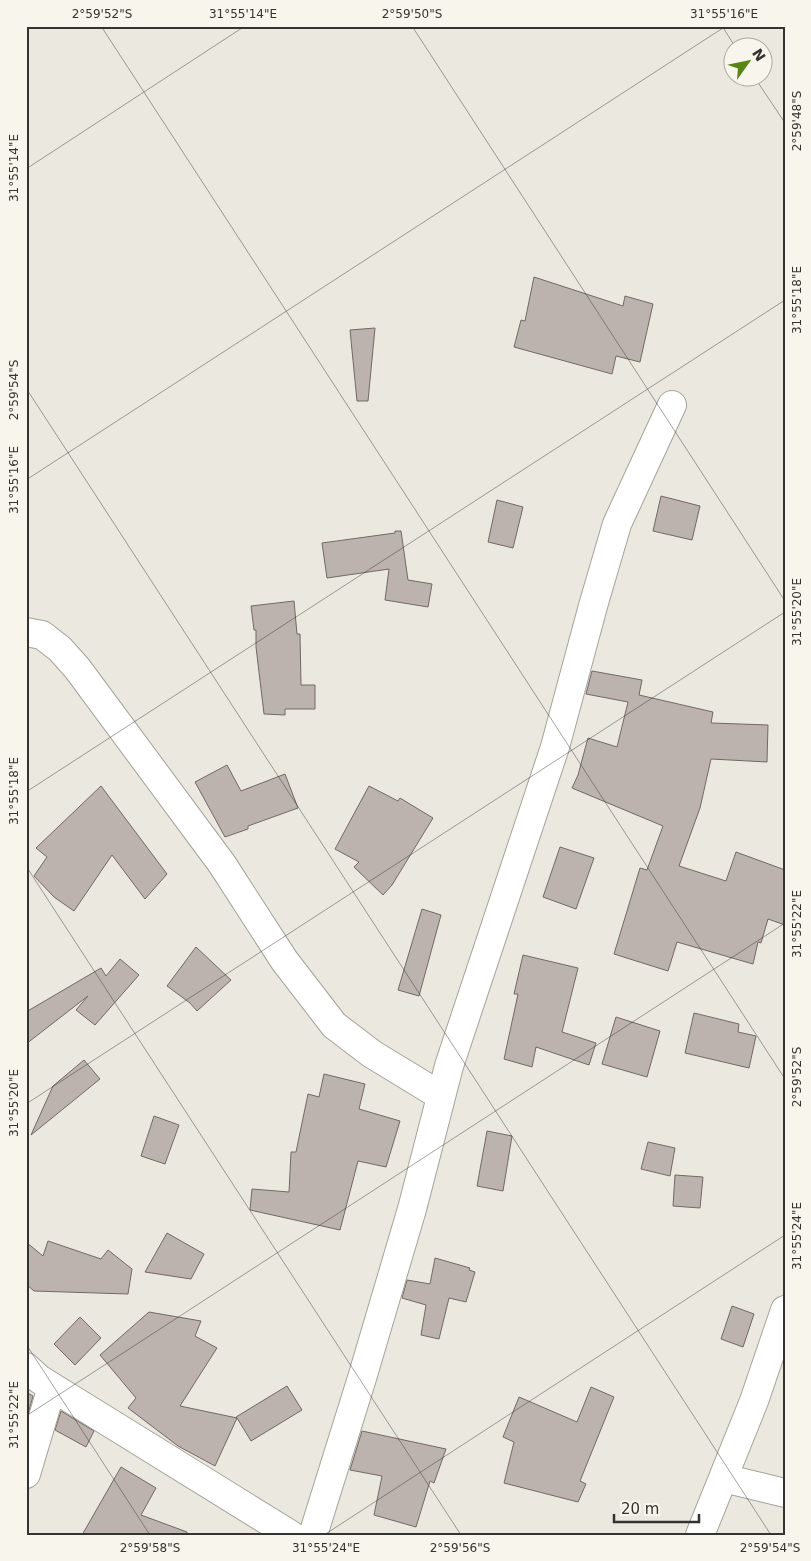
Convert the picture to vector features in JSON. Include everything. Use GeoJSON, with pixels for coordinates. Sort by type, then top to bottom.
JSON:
{"type":"FeatureCollection","features":[{"type":"Feature","properties":{"kind":"street"},"geometry":{"type":"LineString","coordinates":[[313,1535],[362,1378],[403,1237],[449,1066],[554,748],[617,524],[672,405]]}},
{"type":"Feature","properties":{"kind":"street"},"geometry":{"type":"LineString","coordinates":[[26,632],[42,635],[60,649],[77,668],[222,864],[284,960],[334,1025],[372,1054],[441,1096]]}},
{"type":"Feature","properties":{"kind":"street"},"geometry":{"type":"LineString","coordinates":[[700,1535],[754,1401],[785,1310]]}},
{"type":"Feature","properties":{"kind":"street"},"geometry":{"type":"LineString","coordinates":[[26,1368],[52,1388],[291,1535]]}},
{"type":"Feature","properties":{"kind":"street"},"geometry":{"type":"LineString","coordinates":[[26,1474],[52,1388]]}},
{"type":"Feature","properties":{"kind":"street"},"geometry":{"type":"LineString","coordinates":[[723,1478],[785,1494]]}},
{"type":"Feature","properties":{"kind":"building"},"geometry":{"type":"Polygon","coordinates":[[[534,277],[623,306],[625,296],[653,304],[640,362],[616,356],[612,374],[514,347],[521,320],[525,321],[534,277]]]}},
{"type":"Feature","properties":{"kind":"building"},"geometry":{"type":"Polygon","coordinates":[[[375,328],[368,401],[357,401],[350,330],[375,328]]]}},
{"type":"Feature","properties":{"kind":"building"},"geometry":{"type":"Polygon","coordinates":[[[661,496],[700,506],[692,540],[653,531],[661,496]]]}},
{"type":"Feature","properties":{"kind":"building"},"geometry":{"type":"Polygon","coordinates":[[[497,500],[523,507],[513,548],[488,542],[497,500]]]}},
{"type":"Feature","properties":{"kind":"building"},"geometry":{"type":"Polygon","coordinates":[[[395,531],[401,531],[408,580],[432,584],[428,607],[385,600],[389,569],[327,578],[322,543],[395,533],[395,531]]]}},
{"type":"Feature","properties":{"kind":"building"},"geometry":{"type":"Polygon","coordinates":[[[294,601],[297,634],[300,634],[301,685],[315,685],[315,709],[285,709],[285,715],[264,714],[256,647],[256,630],[254,630],[251,606],[294,601]]]}},
{"type":"Feature","properties":{"kind":"building"},"geometry":{"type":"Polygon","coordinates":[[[592,671],[642,680],[639,695],[713,712],[711,723],[768,725],[767,762],[711,759],[700,808],[679,866],[726,881],[736,852],[785,870],[785,925],[768,919],[761,943],[758,942],[753,964],[677,942],[668,971],[614,954],[640,868],[647,870],[663,826],[572,788],[578,775],[588,738],[617,747],[628,702],[586,694],[592,671]]]}},
{"type":"Feature","properties":{"kind":"building"},"geometry":{"type":"Polygon","coordinates":[[[227,765],[241,791],[285,774],[298,808],[248,826],[248,829],[225,837],[195,782],[227,765]]]}},
{"type":"Feature","properties":{"kind":"building"},"geometry":{"type":"Polygon","coordinates":[[[101,786],[167,874],[145,899],[112,855],[74,911],[54,897],[34,876],[47,857],[36,848],[101,786]]]}},
{"type":"Feature","properties":{"kind":"building"},"geometry":{"type":"Polygon","coordinates":[[[369,786],[398,801],[400,798],[433,818],[392,885],[383,895],[354,867],[359,862],[335,849],[369,786]]]}},
{"type":"Feature","properties":{"kind":"building"},"geometry":{"type":"Polygon","coordinates":[[[560,847],[594,858],[576,909],[543,897],[560,847]]]}},
{"type":"Feature","properties":{"kind":"building"},"geometry":{"type":"Polygon","coordinates":[[[422,909],[441,915],[419,996],[398,990],[422,909]]]}},
{"type":"Feature","properties":{"kind":"building"},"geometry":{"type":"Polygon","coordinates":[[[196,947],[231,980],[197,1011],[190,1003],[167,986],[196,947]]]}},
{"type":"Feature","properties":{"kind":"building"},"geometry":{"type":"Polygon","coordinates":[[[523,955],[578,968],[562,1032],[596,1043],[589,1065],[536,1047],[532,1067],[504,1059],[518,994],[514,994],[523,955]]]}},
{"type":"Feature","properties":{"kind":"building"},"geometry":{"type":"Polygon","coordinates":[[[120,959],[139,975],[95,1025],[76,1010],[88,996],[26,1044],[26,1012],[101,968],[106,976],[120,959]]]}},
{"type":"Feature","properties":{"kind":"building"},"geometry":{"type":"Polygon","coordinates":[[[694,1013],[739,1024],[738,1032],[756,1036],[749,1068],[685,1053],[694,1013]]]}},
{"type":"Feature","properties":{"kind":"building"},"geometry":{"type":"Polygon","coordinates":[[[616,1017],[660,1031],[647,1077],[602,1064],[616,1017]]]}},
{"type":"Feature","properties":{"kind":"building"},"geometry":{"type":"Polygon","coordinates":[[[84,1060],[100,1079],[31,1135],[53,1086],[84,1060]]]}},
{"type":"Feature","properties":{"kind":"building"},"geometry":{"type":"Polygon","coordinates":[[[324,1074],[365,1084],[359,1109],[400,1121],[386,1167],[358,1161],[340,1230],[250,1210],[252,1189],[289,1192],[291,1152],[296,1152],[308,1094],[319,1097],[324,1074]]]}},
{"type":"Feature","properties":{"kind":"building"},"geometry":{"type":"Polygon","coordinates":[[[154,1116],[179,1125],[165,1164],[141,1156],[154,1116]]]}},
{"type":"Feature","properties":{"kind":"building"},"geometry":{"type":"Polygon","coordinates":[[[487,1131],[512,1136],[503,1191],[477,1186],[487,1131]]]}},
{"type":"Feature","properties":{"kind":"building"},"geometry":{"type":"Polygon","coordinates":[[[648,1142],[675,1148],[670,1176],[641,1169],[648,1142]]]}},
{"type":"Feature","properties":{"kind":"building"},"geometry":{"type":"Polygon","coordinates":[[[675,1175],[703,1177],[700,1208],[673,1206],[675,1175]]]}},
{"type":"Feature","properties":{"kind":"building"},"geometry":{"type":"Polygon","coordinates":[[[167,1233],[204,1254],[191,1279],[145,1272],[167,1233]]]}},
{"type":"Feature","properties":{"kind":"building"},"geometry":{"type":"Polygon","coordinates":[[[48,1241],[101,1259],[108,1250],[132,1269],[128,1294],[34,1291],[26,1284],[26,1242],[43,1256],[48,1241]]]}},
{"type":"Feature","properties":{"kind":"building"},"geometry":{"type":"Polygon","coordinates":[[[435,1258],[470,1268],[469,1270],[475,1272],[466,1302],[449,1298],[439,1339],[421,1335],[426,1305],[402,1298],[407,1280],[430,1284],[435,1258]]]}},
{"type":"Feature","properties":{"kind":"building"},"geometry":{"type":"Polygon","coordinates":[[[732,1306],[754,1314],[743,1347],[721,1339],[732,1306]]]}},
{"type":"Feature","properties":{"kind":"building"},"geometry":{"type":"Polygon","coordinates":[[[149,1312],[201,1321],[195,1336],[217,1348],[180,1406],[237,1418],[215,1466],[178,1446],[128,1408],[136,1398],[100,1355],[149,1312]]]}},
{"type":"Feature","properties":{"kind":"building"},"geometry":{"type":"Polygon","coordinates":[[[80,1317],[101,1338],[75,1365],[54,1344],[80,1317]]]}},
{"type":"Feature","properties":{"kind":"building"},"geometry":{"type":"Polygon","coordinates":[[[287,1386],[302,1410],[251,1441],[236,1417],[287,1386]]]}},
{"type":"Feature","properties":{"kind":"building"},"geometry":{"type":"Polygon","coordinates":[[[591,1387],[614,1397],[580,1481],[586,1484],[578,1502],[504,1483],[514,1442],[503,1437],[519,1397],[577,1422],[591,1387]]]}},
{"type":"Feature","properties":{"kind":"building"},"geometry":{"type":"Polygon","coordinates":[[[26,1392],[33,1396],[28,1414],[26,1414],[26,1392]]]}},
{"type":"Feature","properties":{"kind":"building"},"geometry":{"type":"Polygon","coordinates":[[[61,1411],[94,1431],[86,1447],[55,1430],[61,1411]]]}},
{"type":"Feature","properties":{"kind":"building"},"geometry":{"type":"Polygon","coordinates":[[[362,1431],[446,1449],[434,1483],[430,1481],[416,1527],[374,1515],[382,1476],[350,1470],[362,1431]]]}},
{"type":"Feature","properties":{"kind":"building"},"geometry":{"type":"Polygon","coordinates":[[[121,1467],[156,1488],[141,1515],[187,1532],[187,1535],[82,1535],[121,1467]]]}}]}
